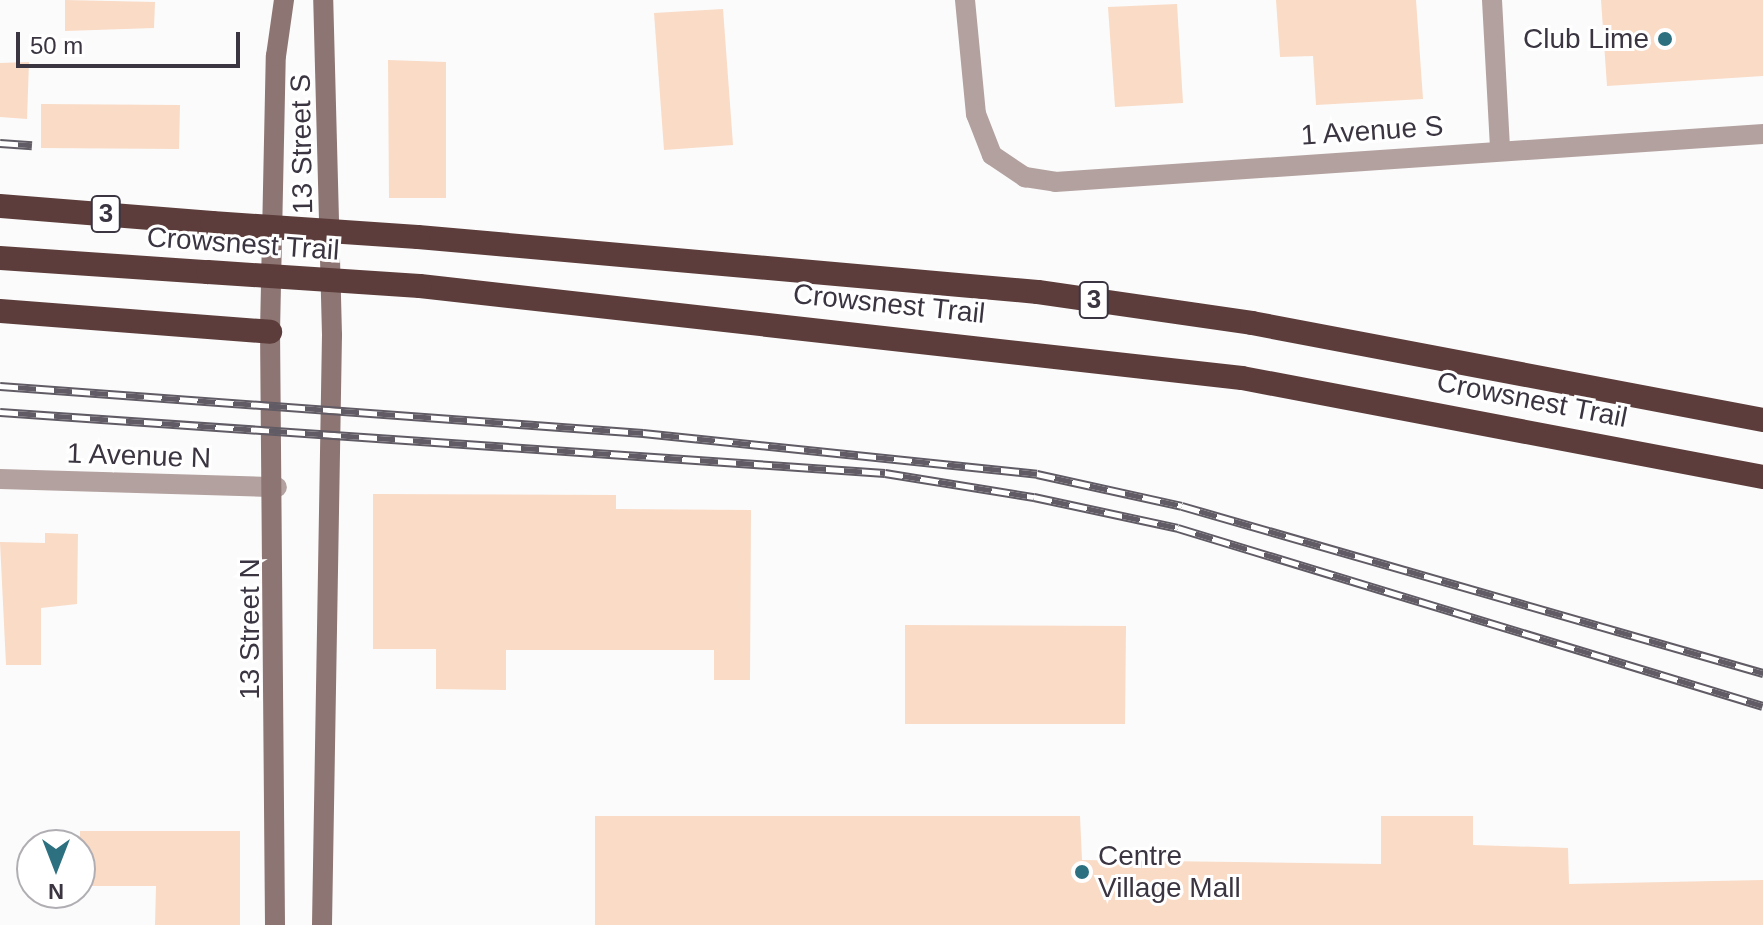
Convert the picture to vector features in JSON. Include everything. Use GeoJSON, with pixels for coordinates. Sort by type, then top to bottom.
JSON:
{"type":"FeatureCollection","features":[{"type":"Feature","properties":{"kind":"highway","name":"Crowsnest Trail"},"geometry":{"type":"LineString","coordinates":[[0,206],[418,237],[1038,292],[1252,323],[1763,420]]}},
{"type":"Feature","properties":{"kind":"highway","name":"Crowsnest Trail"},"geometry":{"type":"LineString","coordinates":[[0,258],[420,286],[1242,378],[1763,477]]}},
{"type":"Feature","properties":{"kind":"highway"},"geometry":{"type":"LineString","coordinates":[[0,311],[270,332]]}},
{"type":"Feature","properties":{"kind":"street","name":"13 Street S"},"geometry":{"type":"LineString","coordinates":[[270,332],[276,56],[284,0]]}},
{"type":"Feature","properties":{"kind":"street","name":"13 Street S"},"geometry":{"type":"LineString","coordinates":[[322,925],[332,335],[323,0]]}},
{"type":"Feature","properties":{"kind":"street","name":"1 Avenue S"},"geometry":{"type":"LineString","coordinates":[[965,0],[976,114],[992,155],[1025,177],[1055,182],[1763,134]]}},
{"type":"Feature","properties":{"kind":"street"},"geometry":{"type":"LineString","coordinates":[[1492,0],[1500,150]]}},
{"type":"Feature","properties":{"kind":"street","name":"13 Street N"},"geometry":{"type":"LineString","coordinates":[[270,332],[277,487],[275,925]]}},
{"type":"Feature","properties":{"kind":"street","name":"1 Avenue N"},"geometry":{"type":"LineString","coordinates":[[0,479],[277,487]]}},
{"type":"Feature","properties":{"kind":"building"},"geometry":{"type":"Polygon","coordinates":[[[65,0],[155,2],[154,28],[65,31],[65,0]]]}},
{"type":"Feature","properties":{"kind":"building"},"geometry":{"type":"Polygon","coordinates":[[[1276,0],[1416,0],[1423,99],[1316,105],[1313,56],[1280,57],[1276,0]]]}},
{"type":"Feature","properties":{"kind":"building","name":"Club Lime"},"geometry":{"type":"Polygon","coordinates":[[[1601,0],[1763,0],[1763,76],[1607,86],[1601,0]]]}},
{"type":"Feature","properties":{"kind":"building"},"geometry":{"type":"Polygon","coordinates":[[[1177,4],[1183,103],[1115,107],[1108,7],[1177,4]]]}},
{"type":"Feature","properties":{"kind":"building"},"geometry":{"type":"Polygon","coordinates":[[[723,9],[733,145],[664,150],[654,13],[723,9]]]}},
{"type":"Feature","properties":{"kind":"building"},"geometry":{"type":"Polygon","coordinates":[[[388,60],[446,62],[446,198],[389,198],[388,60]]]}},
{"type":"Feature","properties":{"kind":"building"},"geometry":{"type":"Polygon","coordinates":[[[29,62],[27,119],[0,117],[0,63],[29,62]]]}},
{"type":"Feature","properties":{"kind":"building"},"geometry":{"type":"Polygon","coordinates":[[[41,104],[180,105],[179,149],[41,148],[41,104]]]}},
{"type":"Feature","properties":{"kind":"building"},"geometry":{"type":"Polygon","coordinates":[[[373,494],[616,495],[616,509],[751,510],[750,680],[714,680],[714,650],[506,650],[506,690],[436,689],[436,649],[373,649],[373,494]]]}},
{"type":"Feature","properties":{"kind":"building"},"geometry":{"type":"Polygon","coordinates":[[[45,533],[78,534],[77,604],[41,608],[41,665],[6,665],[0,542],[45,543],[45,533]]]}},
{"type":"Feature","properties":{"kind":"building"},"geometry":{"type":"Polygon","coordinates":[[[905,625],[1126,626],[1125,724],[905,724],[905,625]]]}},
{"type":"Feature","properties":{"kind":"building","name":"Centre Village Mall"},"geometry":{"type":"Polygon","coordinates":[[[595,816],[1080,816],[1082,860],[1381,864],[1381,816],[1473,816],[1473,845],[1568,848],[1569,884],[1763,880],[1763,925],[595,925],[595,816]]]}},
{"type":"Feature","properties":{"kind":"building"},"geometry":{"type":"Polygon","coordinates":[[[96,831],[240,831],[240,925],[155,925],[156,886],[96,886],[96,831]]]}},
{"type":"Feature","properties":{"kind":"railway"},"geometry":{"type":"LineString","coordinates":[[0,143],[32,145]]}},
{"type":"Feature","properties":{"kind":"railway"},"geometry":{"type":"LineString","coordinates":[[0,386],[643,433],[1037,474],[1182,506],[1763,673]]}},
{"type":"Feature","properties":{"kind":"railway"},"geometry":{"type":"LineString","coordinates":[[0,412],[885,473],[1034,497],[1178,528],[1763,706]]}},
{"type":"Feature","properties":{"kind":"place","name":"Club Lime"},"geometry":{"type":"Point","coordinates":[1665,39]}},
{"type":"Feature","properties":{"kind":"place","name":"Centre Village Mall"},"geometry":{"type":"Point","coordinates":[1082,872]}}]}
